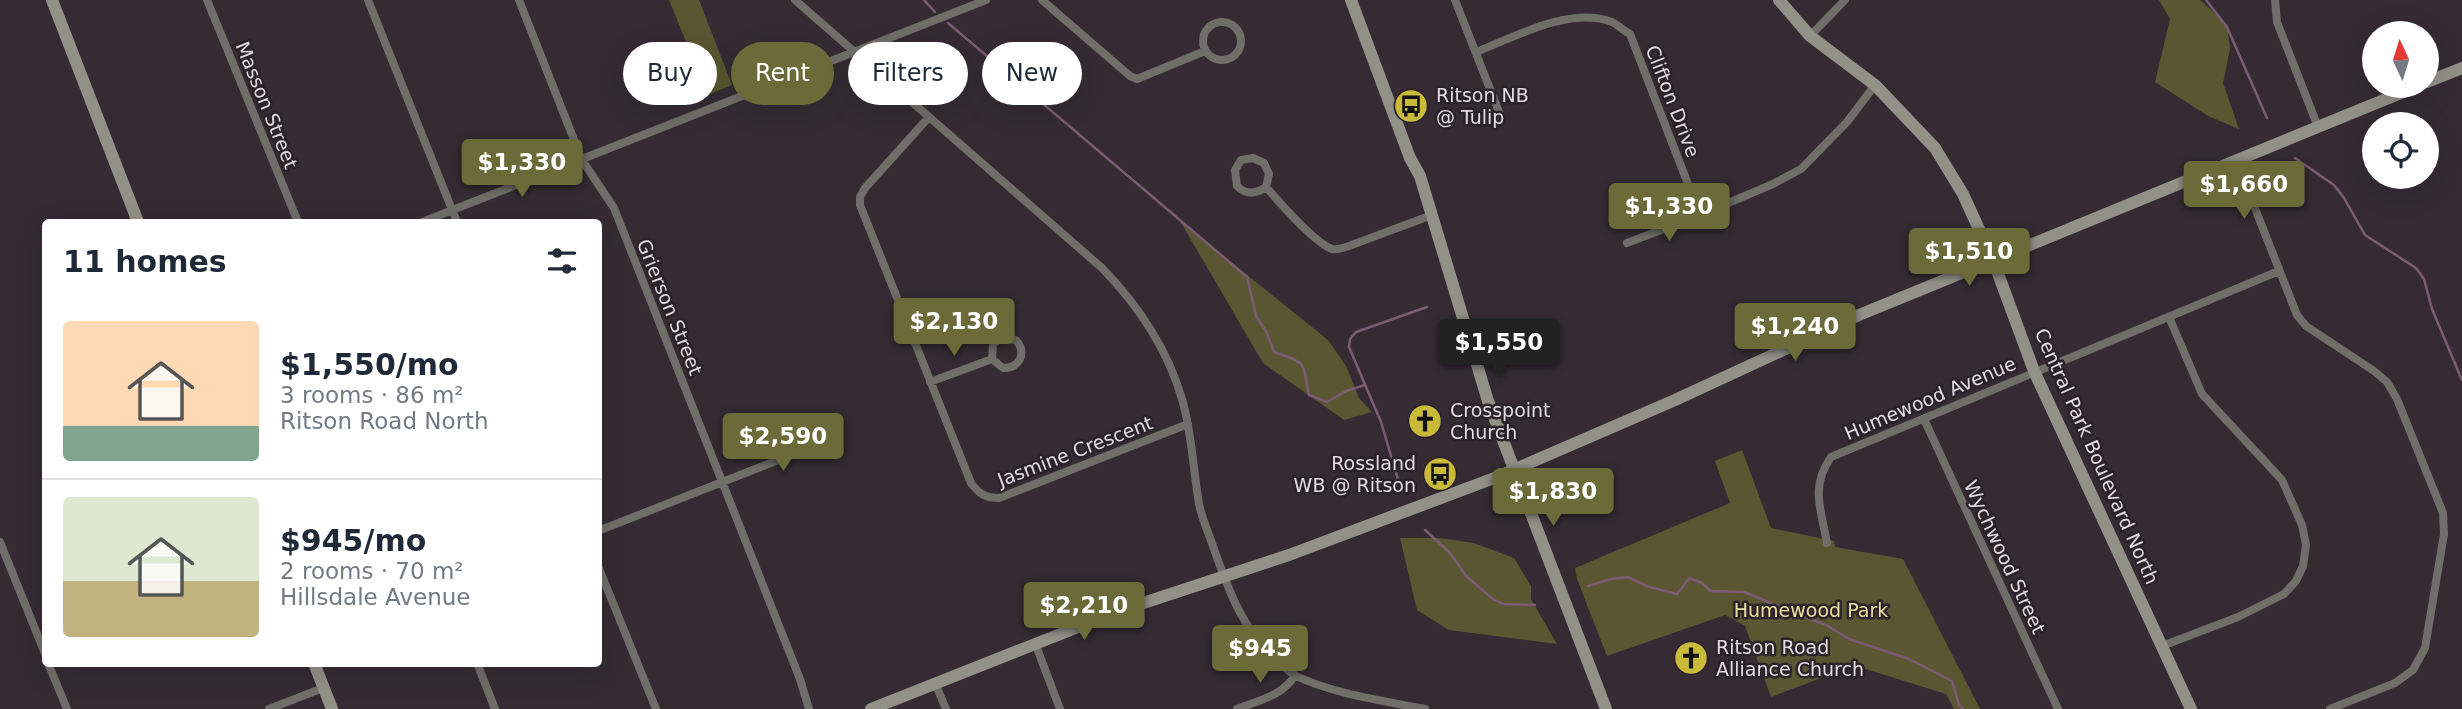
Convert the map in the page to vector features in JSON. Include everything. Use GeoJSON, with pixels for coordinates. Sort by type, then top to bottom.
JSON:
{"type":"FeatureCollection","features":[{"type":"Feature","properties":{"kind":"main road"},"geometry":{"type":"LineString","coordinates":[[52,0],[137,219]]}},
{"type":"Feature","properties":{"kind":"main road"},"geometry":{"type":"LineString","coordinates":[[1351,0],[1410,158],[1420,176],[1488,401],[1606,709]]}},
{"type":"Feature","properties":{"kind":"main road","name":"Central Park Boulevard North"},"geometry":{"type":"LineString","coordinates":[[1779,0],[1811,36],[1875,85],[1935,148],[1963,194],[1993,260],[2034,371],[2191,709]]}},
{"type":"Feature","properties":{"kind":"main road"},"geometry":{"type":"LineString","coordinates":[[2440,77],[2462,68]]}},
{"type":"Feature","properties":{"kind":"main road"},"geometry":{"type":"LineString","coordinates":[[871,709],[1116,612],[1364,528],[1513,470],[1669,403],[1858,315],[2389,98]]}},
{"type":"Feature","properties":{"kind":"main road"},"geometry":{"type":"LineString","coordinates":[[315,667],[332,709]]}},
{"type":"Feature","properties":{"kind":"street","name":"Masson Street"},"geometry":{"type":"LineString","coordinates":[[208,0],[297,219]]}},
{"type":"Feature","properties":{"kind":"street"},"geometry":{"type":"LineString","coordinates":[[368,0],[456,219]]}},
{"type":"Feature","properties":{"kind":"street","name":"Grierson Street"},"geometry":{"type":"LineString","coordinates":[[519,0],[582,160],[614,208],[810,709]]}},
{"type":"Feature","properties":{"kind":"street"},"geometry":{"type":"LineString","coordinates":[[795,0],[848,48]]}},
{"type":"Feature","properties":{"kind":"street"},"geometry":{"type":"LineString","coordinates":[[879,42],[986,0]]}},
{"type":"Feature","properties":{"kind":"street"},"geometry":{"type":"LineString","coordinates":[[1042,0],[1130,76],[1137,79],[1205,51]]}},
{"type":"Feature","properties":{"kind":"street"},"geometry":{"type":"LineString","coordinates":[[1455,0],[1501,117]]}},
{"type":"Feature","properties":{"kind":"street"},"geometry":{"type":"LineString","coordinates":[[1811,36],[1844,0]]}},
{"type":"Feature","properties":{"kind":"street"},"geometry":{"type":"LineString","coordinates":[[2275,0],[2277,22],[2318,127]]}},
{"type":"Feature","properties":{"kind":"street","name":"Clifton Drive"},"geometry":{"type":"LineString","coordinates":[[1476,52],[1560,19],[1611,22],[1630,34],[1700,215]]}},
{"type":"Feature","properties":{"kind":"street"},"geometry":{"type":"LineString","coordinates":[[1222,22],[1234,26],[1238,31],[1241,43],[1231,58],[1219,60],[1205,51],[1204,37],[1210,27],[1222,22]]}},
{"type":"Feature","properties":{"kind":"street"},"geometry":{"type":"LineString","coordinates":[[430,219],[848,54]]}},
{"type":"Feature","properties":{"kind":"street"},"geometry":{"type":"LineString","coordinates":[[1627,243],[1773,184],[1801,169],[1847,122],[1875,85]]}},
{"type":"Feature","properties":{"kind":"street"},"geometry":{"type":"LineString","coordinates":[[915,105],[1102,268],[1129,296],[1149,325],[1171,369],[1188,424],[1200,507],[1224,576],[1245,624],[1255,638],[1295,675],[1331,687],[1425,709]]}},
{"type":"Feature","properties":{"kind":"street","name":"Jasmine Crescent"},"geometry":{"type":"LineString","coordinates":[[929,117],[865,188],[860,197],[860,205],[971,483],[978,492],[988,498],[999,498],[1188,424]]}},
{"type":"Feature","properties":{"kind":"street"},"geometry":{"type":"LineString","coordinates":[[1253,158],[1264,163],[1269,174],[1266,187],[1252,193],[1237,186],[1234,170],[1241,160],[1253,158]]}},
{"type":"Feature","properties":{"kind":"street"},"geometry":{"type":"LineString","coordinates":[[2236,160],[2290,301],[2302,321],[2387,382],[2398,398],[2443,513],[2444,534],[2425,648],[2413,670],[2395,683],[2330,709]]}},
{"type":"Feature","properties":{"kind":"street"},"geometry":{"type":"LineString","coordinates":[[1266,187],[1308,230],[1331,248],[1349,246],[1432,215]]}},
{"type":"Feature","properties":{"kind":"street","name":"Humewood Avenue"},"geometry":{"type":"LineString","coordinates":[[1827,543],[1817,487],[1822,470],[1831,457],[2279,271]]}},
{"type":"Feature","properties":{"kind":"street"},"geometry":{"type":"LineString","coordinates":[[2162,646],[2238,617],[2284,594],[2296,581],[2303,566],[2305,545],[2302,525],[2282,480],[2202,394],[2169,317]]}},
{"type":"Feature","properties":{"kind":"street"},"geometry":{"type":"LineString","coordinates":[[930,382],[992,359]]}},
{"type":"Feature","properties":{"kind":"street","name":"Wychwood Street"},"geometry":{"type":"LineString","coordinates":[[1924,419],[2058,709]]}},
{"type":"Feature","properties":{"kind":"street"},"geometry":{"type":"LineString","coordinates":[[602,529],[834,438]]}},
{"type":"Feature","properties":{"kind":"street"},"geometry":{"type":"LineString","coordinates":[[0,542],[42,646]]}},
{"type":"Feature","properties":{"kind":"street"},"geometry":{"type":"LineString","coordinates":[[602,576],[656,709]]}},
{"type":"Feature","properties":{"kind":"street"},"geometry":{"type":"LineString","coordinates":[[1035,643],[1060,709]]}},
{"type":"Feature","properties":{"kind":"street"},"geometry":{"type":"LineString","coordinates":[[50,667],[66,709]]}},
{"type":"Feature","properties":{"kind":"street"},"geometry":{"type":"LineString","coordinates":[[479,667],[495,709]]}},
{"type":"Feature","properties":{"kind":"street"},"geometry":{"type":"LineString","coordinates":[[1237,709],[1281,691],[1295,675]]}},
{"type":"Feature","properties":{"kind":"street"},"geometry":{"type":"LineString","coordinates":[[935,683],[946,709]]}},
{"type":"Feature","properties":{"kind":"street"},"geometry":{"type":"LineString","coordinates":[[269,709],[323,688]]}},
{"type":"Feature","properties":{"kind":"green space"},"geometry":{"type":"Polygon","coordinates":[[[669,0],[699,0],[715,42],[686,42],[669,0]]]}},
{"type":"Feature","properties":{"kind":"green space"},"geometry":{"type":"Polygon","coordinates":[[[2159,0],[2200,0],[2227,24],[2230,49],[2223,83],[2239,129],[2208,116],[2155,82],[2170,19],[2159,0]]]}},
{"type":"Feature","properties":{"kind":"green space"},"geometry":{"type":"Polygon","coordinates":[[[717,46],[731,82],[731,85],[717,91],[717,46]]]}},
{"type":"Feature","properties":{"kind":"green space"},"geometry":{"type":"Polygon","coordinates":[[[1180,221],[1328,340],[1346,366],[1359,398],[1372,412],[1344,420],[1263,363],[1180,221]]]}},
{"type":"Feature","properties":{"kind":"green space","name":"Humewood Park"},"geometry":{"type":"Polygon","coordinates":[[[1742,450],[1771,528],[1834,541],[1835,547],[1903,559],[1980,709],[1954,709],[1946,694],[1859,667],[1842,670],[1771,697],[1745,626],[1725,615],[1607,656],[1575,568],[1730,503],[1715,461],[1742,450]]]}},
{"type":"Feature","properties":{"kind":"green space"},"geometry":{"type":"Polygon","coordinates":[[[1400,538],[1439,538],[1474,543],[1514,558],[1531,586],[1531,599],[1557,644],[1449,630],[1417,610],[1400,538]]]}},
{"type":"Feature","properties":{"kind":"waterway"},"geometry":{"type":"LineString","coordinates":[[924,0],[935,12]]}},
{"type":"Feature","properties":{"kind":"waterway"},"geometry":{"type":"LineString","coordinates":[[2206,0],[2227,27],[2267,118]]}},
{"type":"Feature","properties":{"kind":"waterway"},"geometry":{"type":"LineString","coordinates":[[948,23],[1247,277],[1256,316],[1266,331],[1274,352],[1302,365],[1309,395],[1327,402],[1346,391],[1365,385]]}},
{"type":"Feature","properties":{"kind":"waterway"},"geometry":{"type":"LineString","coordinates":[[2295,158],[2334,185],[2365,235],[2416,268],[2424,279],[2432,309],[2462,380]]}},
{"type":"Feature","properties":{"kind":"waterway"},"geometry":{"type":"LineString","coordinates":[[1400,486],[1381,422],[1349,347],[1350,339],[1356,332],[1427,307]]}},
{"type":"Feature","properties":{"kind":"waterway"},"geometry":{"type":"LineString","coordinates":[[1425,530],[1450,553],[1466,576],[1493,599],[1503,604],[1535,605]]}},
{"type":"Feature","properties":{"kind":"waterway"},"geometry":{"type":"LineString","coordinates":[[1588,586],[1628,577],[1649,587],[1677,594],[1689,578],[1702,583],[1711,591],[1744,592],[1828,626],[1849,639],[1909,659],[1952,681],[1959,705],[1963,709]]}},
{"type":"Feature","properties":{"kind":"place","name":"Ritson NB @ Tulip"},"geometry":{"type":"Point","coordinates":[1411,106]}},
{"type":"Feature","properties":{"kind":"place","name":"Crosspoint Church"},"geometry":{"type":"Point","coordinates":[1425,421]}},
{"type":"Feature","properties":{"kind":"place","name":"Rossland WB @ Ritson"},"geometry":{"type":"Point","coordinates":[1440,474]}},
{"type":"Feature","properties":{"kind":"place","name":"Ritson Road Alliance Church"},"geometry":{"type":"Point","coordinates":[1691,658]}}]}
